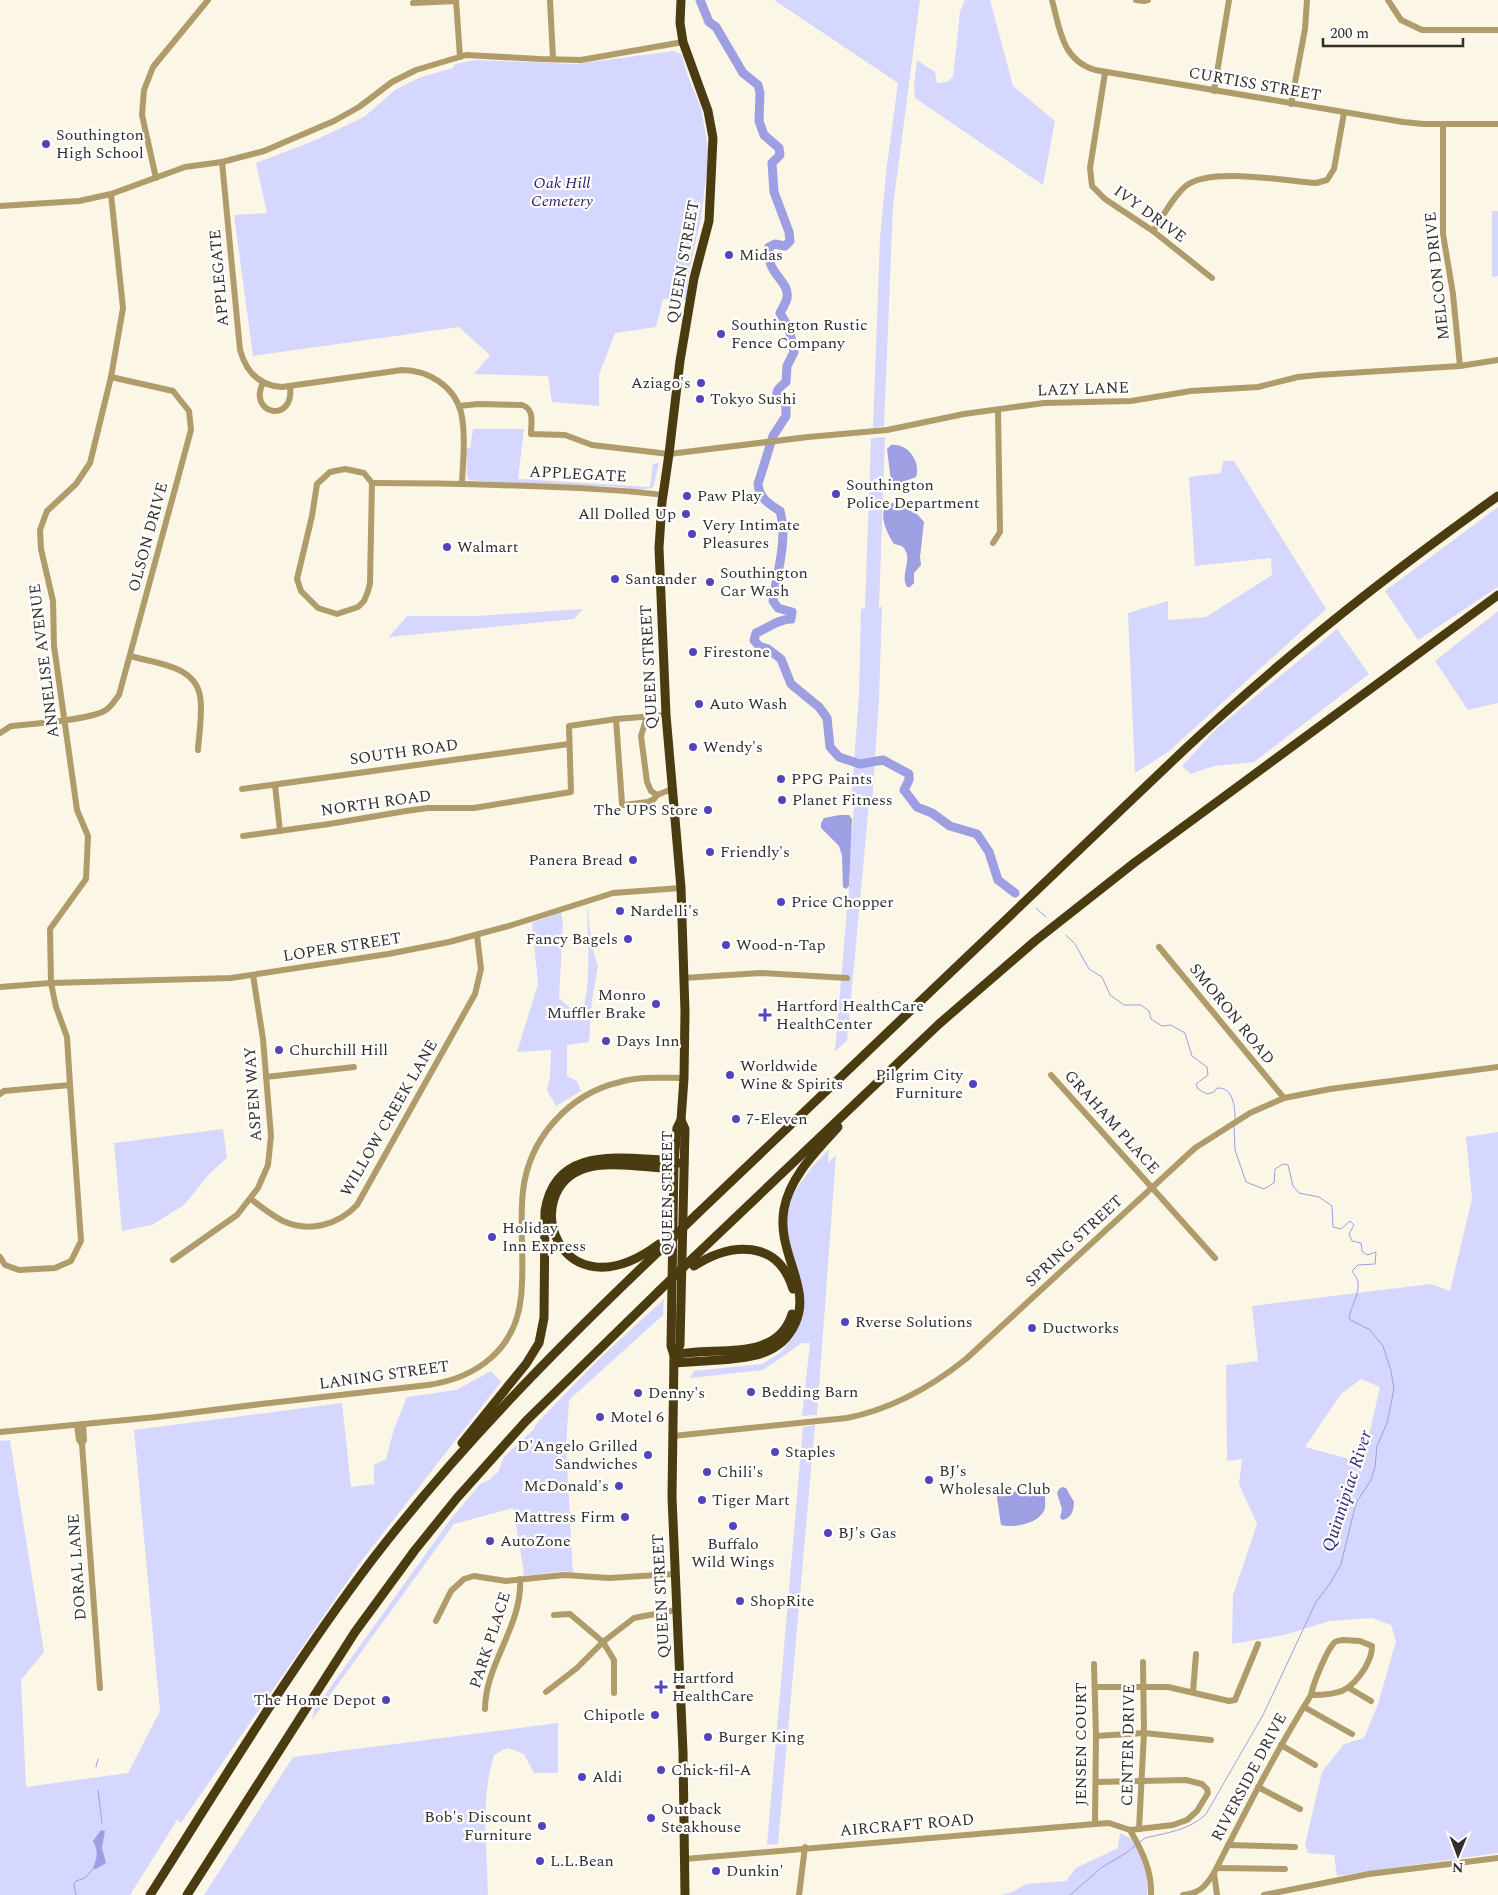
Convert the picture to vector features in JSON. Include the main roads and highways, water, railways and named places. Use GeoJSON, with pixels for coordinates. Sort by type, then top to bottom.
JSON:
{"type":"FeatureCollection","features":[{"type":"Feature","properties":{"kind":"highway","name":"QUEEN STREET"},"geometry":{"type":"LineString","coordinates":[[681,0],[680,23],[683,42],[708,111],[713,138],[709,221],[694,278],[680,361],[658,548],[666,715],[681,888],[684,978],[684,1078],[680,1120],[677,1128],[679,1163],[671,1346],[674,1359],[672,1497],[683,1736],[685,1895]]}},
{"type":"Feature","properties":{"kind":"highway"},"geometry":{"type":"LineString","coordinates":[[373,1560],[426,1493],[482,1428],[553,1353],[659,1247],[696,1215],[824,1094],[1190,744],[1253,687],[1363,595],[1498,496]]}},
{"type":"Feature","properties":{"kind":"highway"},"geometry":{"type":"LineString","coordinates":[[674,1359],[753,1357],[769,1352],[788,1336],[796,1322],[800,1301],[799,1288],[783,1238],[782,1224],[788,1193],[794,1181],[847,1115],[890,1071],[970,996],[1101,888],[1498,595]]}},
{"type":"Feature","properties":{"kind":"highway"},"geometry":{"type":"LineString","coordinates":[[187,1895],[346,1646],[414,1550],[468,1484],[526,1421],[659,1291],[694,1262],[820,1137],[847,1115]]}},
{"type":"Feature","properties":{"kind":"highway"},"geometry":{"type":"LineString","coordinates":[[150,1895],[273,1701],[312,1644],[430,1481],[514,1380],[535,1351],[542,1334],[544,1318],[545,1211],[548,1196],[556,1182],[568,1170],[592,1160],[665,1160],[679,1163]]}},
{"type":"Feature","properties":{"kind":"highway"},"geometry":{"type":"LineString","coordinates":[[659,1247],[623,1265],[605,1268],[588,1266],[572,1258],[556,1239],[552,1226],[552,1205],[557,1192],[566,1180],[586,1168],[609,1166],[666,1168],[679,1163]]}},
{"type":"Feature","properties":{"kind":"highway"},"geometry":{"type":"LineString","coordinates":[[674,1359],[688,1352],[752,1348],[766,1345],[783,1331],[793,1313],[794,1295],[789,1277],[781,1266],[768,1255],[752,1249],[736,1249],[694,1262]]}},
{"type":"Feature","properties":{"kind":"water"},"geometry":{"type":"Polygon","coordinates":[[[891,445],[903,447],[912,455],[917,465],[916,477],[897,484],[891,481],[887,449],[891,445]]]}},
{"type":"Feature","properties":{"kind":"water"},"geometry":{"type":"Polygon","coordinates":[[[893,503],[917,514],[924,522],[920,557],[921,565],[914,573],[914,583],[910,587],[907,587],[905,582],[906,551],[902,546],[894,544],[884,524],[884,508],[887,504],[893,503]]]}},
{"type":"Feature","properties":{"kind":"water"},"geometry":{"type":"Polygon","coordinates":[[[849,815],[852,819],[849,886],[846,889],[843,887],[842,856],[839,846],[821,828],[824,818],[849,815]]]}},
{"type":"Feature","properties":{"kind":"water"},"geometry":{"type":"Polygon","coordinates":[[[1062,1487],[1066,1488],[1074,1502],[1072,1514],[1063,1520],[1060,1518],[1062,1509],[1057,1493],[1062,1487]]]}},
{"type":"Feature","properties":{"kind":"water"},"geometry":{"type":"Polygon","coordinates":[[[1041,1489],[1045,1494],[1045,1505],[1041,1515],[1025,1524],[1001,1525],[997,1498],[998,1491],[1041,1489]]]}},
{"type":"Feature","properties":{"kind":"water"},"geometry":{"type":"Polygon","coordinates":[[[101,1830],[105,1831],[102,1848],[106,1863],[96,1869],[93,1868],[97,1855],[93,1841],[101,1830]]]}},
{"type":"Feature","properties":{"kind":"waterway","name":"Quinnipiac River"},"geometry":{"type":"LineString","coordinates":[[700,0],[709,22],[716,27],[743,73],[758,85],[760,93],[759,121],[764,135],[779,148],[780,155],[772,163],[774,192],[789,232],[790,241],[785,246],[775,244],[769,247],[771,264],[787,292],[787,298],[780,313],[789,328],[794,352],[787,366],[786,382],[777,391],[777,396],[786,405],[786,416],[773,436],[758,484],[762,497],[780,511],[782,522],[781,556],[773,601],[778,608],[792,612],[791,619],[777,622],[756,633],[754,640],[759,646],[768,649],[781,659],[791,684],[819,707],[827,718],[830,747],[839,757],[860,764],[883,760],[909,774],[909,780],[904,790],[917,807],[932,813],[950,826],[977,834],[989,852],[998,880],[1015,893]]}},
{"type":"Feature","properties":{"kind":"waterway","name":"Quinnipiac River"},"geometry":{"type":"LineString","coordinates":[[1036,908],[1046,917]]}},
{"type":"Feature","properties":{"kind":"waterway","name":"Quinnipiac River"},"geometry":{"type":"LineString","coordinates":[[1066,935],[1075,944],[1089,969],[1102,977],[1110,995],[1124,1005],[1141,1005],[1149,1011],[1151,1019],[1162,1026],[1171,1025],[1185,1033],[1192,1056],[1207,1067],[1208,1075],[1196,1084],[1198,1089],[1207,1094],[1214,1092],[1217,1088],[1227,1091],[1234,1103],[1235,1119]]}},
{"type":"Feature","properties":{"kind":"waterway","name":"Quinnipiac River"},"geometry":{"type":"LineString","coordinates":[[1140,1842],[1145,1838],[1193,1824],[1206,1814],[1263,1715],[1316,1602],[1331,1582],[1341,1564],[1356,1503],[1371,1480],[1375,1467],[1377,1446],[1387,1423],[1394,1389],[1391,1371],[1383,1346],[1370,1330],[1349,1319],[1358,1287],[1357,1279],[1352,1271],[1358,1265],[1375,1264],[1376,1252],[1367,1255],[1362,1251],[1361,1243],[1352,1241],[1349,1234],[1354,1225],[1350,1221],[1341,1229],[1333,1227],[1332,1206],[1319,1197],[1299,1193],[1293,1186],[1288,1165],[1283,1164],[1275,1169],[1274,1183],[1264,1189],[1246,1182],[1235,1150],[1234,1125]]}},
{"type":"Feature","properties":{"kind":"waterway"},"geometry":{"type":"LineString","coordinates":[[96,1767],[98,1759]]}},
{"type":"Feature","properties":{"kind":"waterway"},"geometry":{"type":"LineString","coordinates":[[98,1790],[102,1823]]}},
{"type":"Feature","properties":{"kind":"waterway","name":"Quinnipiac River"},"geometry":{"type":"LineString","coordinates":[[1070,1895],[1101,1868],[1135,1846]]}},
{"type":"Feature","properties":{"kind":"waterway"},"geometry":{"type":"LineString","coordinates":[[76,1895],[74,1884],[76,1881],[85,1878],[94,1868]]}},
{"type":"Feature","properties":{"kind":"place","name":"Southington High School"},"geometry":{"type":"Point","coordinates":[46,144]}},
{"type":"Feature","properties":{"kind":"place","name":"Midas"},"geometry":{"type":"Point","coordinates":[729,255]}},
{"type":"Feature","properties":{"kind":"place","name":"Southington Rustic Fence Company"},"geometry":{"type":"Point","coordinates":[721,334]}},
{"type":"Feature","properties":{"kind":"place","name":"Aziago's"},"geometry":{"type":"Point","coordinates":[701,383]}},
{"type":"Feature","properties":{"kind":"place","name":"Tokyo Sushi"},"geometry":{"type":"Point","coordinates":[700,399]}},
{"type":"Feature","properties":{"kind":"place","name":"Southington Police Department"},"geometry":{"type":"Point","coordinates":[836,494]}},
{"type":"Feature","properties":{"kind":"place","name":"Paw Play"},"geometry":{"type":"Point","coordinates":[687,496]}},
{"type":"Feature","properties":{"kind":"place","name":"All Dolled Up"},"geometry":{"type":"Point","coordinates":[686,514]}},
{"type":"Feature","properties":{"kind":"place","name":"Very Intimate Pleasures"},"geometry":{"type":"Point","coordinates":[692,534]}},
{"type":"Feature","properties":{"kind":"place","name":"Walmart"},"geometry":{"type":"Point","coordinates":[447,547]}},
{"type":"Feature","properties":{"kind":"place","name":"Santander"},"geometry":{"type":"Point","coordinates":[615,579]}},
{"type":"Feature","properties":{"kind":"place","name":"Southington Car Wash"},"geometry":{"type":"Point","coordinates":[710,582]}},
{"type":"Feature","properties":{"kind":"place","name":"Firestone"},"geometry":{"type":"Point","coordinates":[693,652]}},
{"type":"Feature","properties":{"kind":"place","name":"Auto Wash"},"geometry":{"type":"Point","coordinates":[699,704]}},
{"type":"Feature","properties":{"kind":"place","name":"Wendy's"},"geometry":{"type":"Point","coordinates":[693,747]}},
{"type":"Feature","properties":{"kind":"place","name":"PPG Paints"},"geometry":{"type":"Point","coordinates":[781,779]}},
{"type":"Feature","properties":{"kind":"place","name":"Planet Fitness"},"geometry":{"type":"Point","coordinates":[782,800]}},
{"type":"Feature","properties":{"kind":"place","name":"The UPS Store"},"geometry":{"type":"Point","coordinates":[708,810]}},
{"type":"Feature","properties":{"kind":"place","name":"Friendly's"},"geometry":{"type":"Point","coordinates":[710,852]}},
{"type":"Feature","properties":{"kind":"place","name":"Panera Bread"},"geometry":{"type":"Point","coordinates":[633,860]}},
{"type":"Feature","properties":{"kind":"place","name":"Price Chopper"},"geometry":{"type":"Point","coordinates":[781,902]}},
{"type":"Feature","properties":{"kind":"place","name":"Nardelli's"},"geometry":{"type":"Point","coordinates":[620,911]}},
{"type":"Feature","properties":{"kind":"place","name":"Fancy Bagels"},"geometry":{"type":"Point","coordinates":[628,939]}},
{"type":"Feature","properties":{"kind":"place","name":"Wood-n-Tap"},"geometry":{"type":"Point","coordinates":[726,945]}},
{"type":"Feature","properties":{"kind":"place","name":"Monro Muffler Brake"},"geometry":{"type":"Point","coordinates":[656,1004]}},
{"type":"Feature","properties":{"kind":"place","name":"Hartford HealthCare HealthCenter"},"geometry":{"type":"Point","coordinates":[765,1015]}},
{"type":"Feature","properties":{"kind":"place","name":"Days Inn"},"geometry":{"type":"Point","coordinates":[606,1041]}},
{"type":"Feature","properties":{"kind":"place","name":"Churchill Hill"},"geometry":{"type":"Point","coordinates":[279,1050]}},
{"type":"Feature","properties":{"kind":"place","name":"Worldwide Wine & Spirits"},"geometry":{"type":"Point","coordinates":[730,1075]}},
{"type":"Feature","properties":{"kind":"place","name":"Pilgrim City Furniture"},"geometry":{"type":"Point","coordinates":[973,1084]}},
{"type":"Feature","properties":{"kind":"place","name":"7-Eleven"},"geometry":{"type":"Point","coordinates":[736,1119]}},
{"type":"Feature","properties":{"kind":"place","name":"Holiday Inn Express"},"geometry":{"type":"Point","coordinates":[492,1237]}},
{"type":"Feature","properties":{"kind":"place","name":"Rverse Solutions"},"geometry":{"type":"Point","coordinates":[845,1322]}},
{"type":"Feature","properties":{"kind":"place","name":"Ductworks"},"geometry":{"type":"Point","coordinates":[1032,1328]}},
{"type":"Feature","properties":{"kind":"place","name":"Bedding Barn"},"geometry":{"type":"Point","coordinates":[751,1392]}},
{"type":"Feature","properties":{"kind":"place","name":"Denny's"},"geometry":{"type":"Point","coordinates":[638,1393]}},
{"type":"Feature","properties":{"kind":"place","name":"Motel 6"},"geometry":{"type":"Point","coordinates":[600,1417]}},
{"type":"Feature","properties":{"kind":"place","name":"Staples"},"geometry":{"type":"Point","coordinates":[775,1452]}},
{"type":"Feature","properties":{"kind":"place","name":"D'Angelo Grilled Sandwiches"},"geometry":{"type":"Point","coordinates":[648,1455]}},
{"type":"Feature","properties":{"kind":"place","name":"Chili's"},"geometry":{"type":"Point","coordinates":[707,1472]}},
{"type":"Feature","properties":{"kind":"place","name":"BJ's Wholesale Club"},"geometry":{"type":"Point","coordinates":[929,1480]}},
{"type":"Feature","properties":{"kind":"place","name":"McDonald's"},"geometry":{"type":"Point","coordinates":[619,1486]}},
{"type":"Feature","properties":{"kind":"place","name":"Tiger Mart"},"geometry":{"type":"Point","coordinates":[702,1500]}},
{"type":"Feature","properties":{"kind":"place","name":"Mattress Firm"},"geometry":{"type":"Point","coordinates":[625,1517]}},
{"type":"Feature","properties":{"kind":"place","name":"Buffalo Wild Wings"},"geometry":{"type":"Point","coordinates":[733,1526]}},
{"type":"Feature","properties":{"kind":"place","name":"BJ's Gas"},"geometry":{"type":"Point","coordinates":[828,1533]}},
{"type":"Feature","properties":{"kind":"place","name":"AutoZone"},"geometry":{"type":"Point","coordinates":[490,1541]}},
{"type":"Feature","properties":{"kind":"place","name":"ShopRite"},"geometry":{"type":"Point","coordinates":[740,1601]}},
{"type":"Feature","properties":{"kind":"place","name":"Hartford HealthCare"},"geometry":{"type":"Point","coordinates":[661,1687]}},
{"type":"Feature","properties":{"kind":"place","name":"The Home Depot"},"geometry":{"type":"Point","coordinates":[386,1700]}},
{"type":"Feature","properties":{"kind":"place","name":"Chipotle"},"geometry":{"type":"Point","coordinates":[655,1715]}},
{"type":"Feature","properties":{"kind":"place","name":"Burger King"},"geometry":{"type":"Point","coordinates":[708,1737]}},
{"type":"Feature","properties":{"kind":"place","name":"Chick-fil-A"},"geometry":{"type":"Point","coordinates":[661,1770]}},
{"type":"Feature","properties":{"kind":"place","name":"Aldi"},"geometry":{"type":"Point","coordinates":[582,1777]}},
{"type":"Feature","properties":{"kind":"place","name":"Outback Steakhouse"},"geometry":{"type":"Point","coordinates":[651,1818]}},
{"type":"Feature","properties":{"kind":"place","name":"Bob's Discount Furniture"},"geometry":{"type":"Point","coordinates":[542,1826]}},
{"type":"Feature","properties":{"kind":"place","name":"L.L.Bean"},"geometry":{"type":"Point","coordinates":[540,1861]}},
{"type":"Feature","properties":{"kind":"place","name":"Dunkin'"},"geometry":{"type":"Point","coordinates":[716,1871]}},
{"type":"Feature","properties":{"kind":"park label","name":"Oak Hill Cemetery"},"geometry":{"type":"Point","coordinates":[562,192]}}]}
